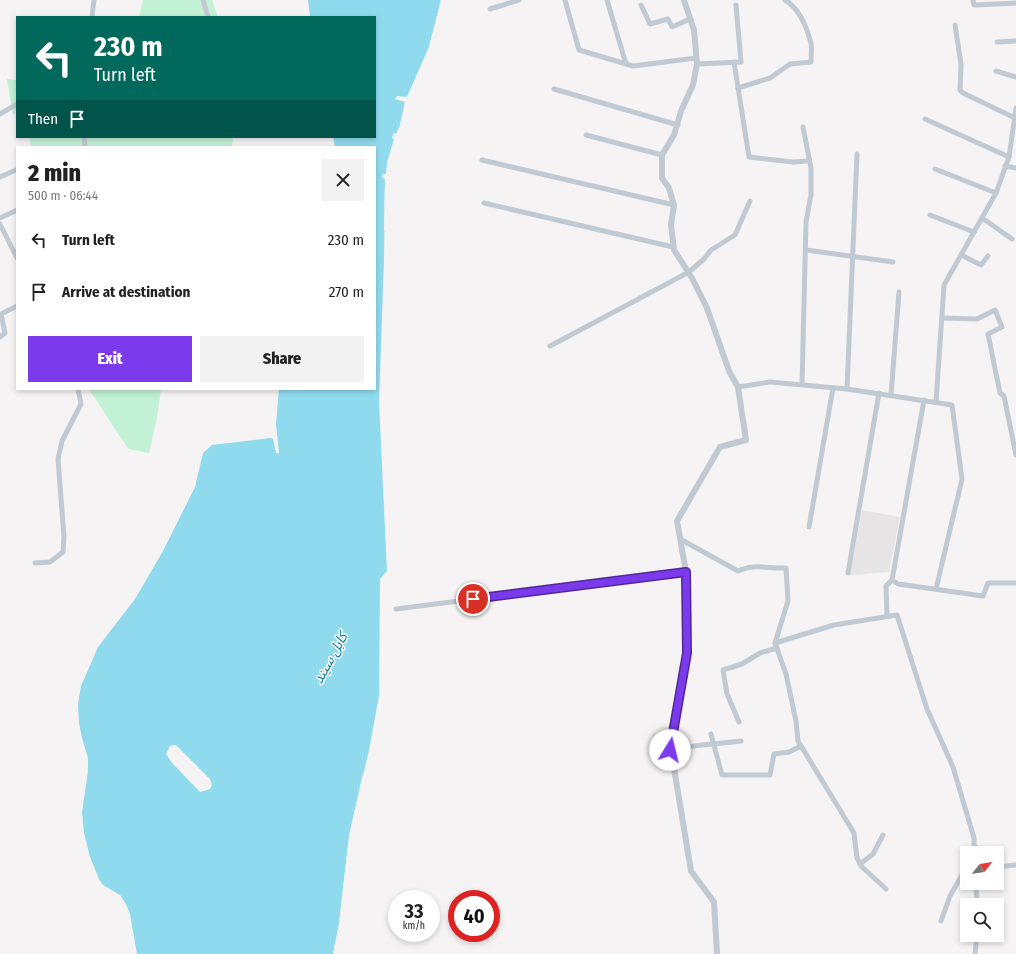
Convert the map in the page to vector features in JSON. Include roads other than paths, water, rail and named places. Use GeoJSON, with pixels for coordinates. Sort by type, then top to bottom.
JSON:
{"type":"FeatureCollection","features":[{"type":"Feature","properties":{"kind":"street"},"geometry":{"type":"LineString","coordinates":[[92,16],[94,0]]}},
{"type":"Feature","properties":{"kind":"street"},"geometry":{"type":"LineString","coordinates":[[204,0],[208,16]]}},
{"type":"Feature","properties":{"kind":"street"},"geometry":{"type":"LineString","coordinates":[[490,9],[519,0]]}},
{"type":"Feature","properties":{"kind":"street"},"geometry":{"type":"LineString","coordinates":[[565,0],[579,50],[633,66],[697,61],[741,62],[736,5]]}},
{"type":"Feature","properties":{"kind":"street"},"geometry":{"type":"LineString","coordinates":[[607,0],[626,64]]}},
{"type":"Feature","properties":{"kind":"street"},"geometry":{"type":"LineString","coordinates":[[684,0],[694,30],[697,61],[694,86],[681,111],[674,135],[662,155],[662,178],[669,188],[674,205],[671,225],[673,247],[689,272],[707,308],[729,371],[738,388],[746,440],[720,447],[677,521],[686,572],[687,653],[670,750],[691,871],[714,902],[717,954]]}},
{"type":"Feature","properties":{"kind":"street"},"geometry":{"type":"LineString","coordinates":[[738,88],[770,78],[790,64],[811,62],[811,44],[802,18],[785,0]]}},
{"type":"Feature","properties":{"kind":"street"},"geometry":{"type":"LineString","coordinates":[[973,0],[974,5],[1016,3]]}},
{"type":"Feature","properties":{"kind":"street"},"geometry":{"type":"LineString","coordinates":[[641,5],[650,24],[668,19],[672,27],[690,19]]}},
{"type":"Feature","properties":{"kind":"street"},"geometry":{"type":"LineString","coordinates":[[955,25],[961,64],[960,90],[963,93],[1015,118]]}},
{"type":"Feature","properties":{"kind":"street"},"geometry":{"type":"LineString","coordinates":[[997,42],[1016,41]]}},
{"type":"Feature","properties":{"kind":"street"},"geometry":{"type":"LineString","coordinates":[[734,62],[749,157],[793,162],[809,161]]}},
{"type":"Feature","properties":{"kind":"street"},"geometry":{"type":"LineString","coordinates":[[996,71],[1016,77]]}},
{"type":"Feature","properties":{"kind":"street"},"geometry":{"type":"LineString","coordinates":[[554,89],[678,125]]}},
{"type":"Feature","properties":{"kind":"street"},"geometry":{"type":"LineString","coordinates":[[0,114],[16,105]]}},
{"type":"Feature","properties":{"kind":"street"},"geometry":{"type":"LineString","coordinates":[[936,402],[944,285],[996,193],[1009,157],[1016,108]]}},
{"type":"Feature","properties":{"kind":"street"},"geometry":{"type":"LineString","coordinates":[[925,119],[1009,157]]}},
{"type":"Feature","properties":{"kind":"street"},"geometry":{"type":"LineString","coordinates":[[802,385],[806,222],[811,195],[809,161],[803,127]]}},
{"type":"Feature","properties":{"kind":"street"},"geometry":{"type":"LineString","coordinates":[[586,135],[662,155]]}},
{"type":"Feature","properties":{"kind":"street"},"geometry":{"type":"LineString","coordinates":[[846,389],[858,154]]}},
{"type":"Feature","properties":{"kind":"street"},"geometry":{"type":"LineString","coordinates":[[482,160],[674,205]]}},
{"type":"Feature","properties":{"kind":"street"},"geometry":{"type":"LineString","coordinates":[[1005,166],[1016,168]]}},
{"type":"Feature","properties":{"kind":"street"},"geometry":{"type":"LineString","coordinates":[[935,169],[996,193]]}},
{"type":"Feature","properties":{"kind":"street"},"geometry":{"type":"LineString","coordinates":[[0,177],[16,170]]}},
{"type":"Feature","properties":{"kind":"street"},"geometry":{"type":"LineString","coordinates":[[550,346],[689,272],[704,260],[711,250],[735,235],[750,201]]}},
{"type":"Feature","properties":{"kind":"street"},"geometry":{"type":"LineString","coordinates":[[484,203],[673,247]]}},
{"type":"Feature","properties":{"kind":"street"},"geometry":{"type":"LineString","coordinates":[[0,218],[16,210]]}},
{"type":"Feature","properties":{"kind":"street"},"geometry":{"type":"LineString","coordinates":[[930,215],[974,232]]}},
{"type":"Feature","properties":{"kind":"street"},"geometry":{"type":"LineString","coordinates":[[982,218],[1012,238]]}},
{"type":"Feature","properties":{"kind":"street"},"geometry":{"type":"LineString","coordinates":[[0,224],[16,256]]}},
{"type":"Feature","properties":{"kind":"street"},"geometry":{"type":"LineString","coordinates":[[806,250],[893,262]]}},
{"type":"Feature","properties":{"kind":"street"},"geometry":{"type":"LineString","coordinates":[[961,255],[981,265],[988,256]]}},
{"type":"Feature","properties":{"kind":"street"},"geometry":{"type":"LineString","coordinates":[[891,395],[899,292]]}},
{"type":"Feature","properties":{"kind":"street"},"geometry":{"type":"LineString","coordinates":[[0,337],[5,333],[1,314],[16,306]]}},
{"type":"Feature","properties":{"kind":"street"},"geometry":{"type":"LineString","coordinates":[[942,318],[978,319],[995,310],[1002,327],[988,334],[1000,393],[1004,396],[1016,455]]}},
{"type":"Feature","properties":{"kind":"street"},"geometry":{"type":"LineString","coordinates":[[738,388],[770,382],[879,393],[952,405],[962,479],[936,589]]}},
{"type":"Feature","properties":{"kind":"street"},"geometry":{"type":"LineString","coordinates":[[809,527],[833,388]]}},
{"type":"Feature","properties":{"kind":"street"},"geometry":{"type":"LineString","coordinates":[[35,563],[50,562],[63,552],[64,537],[58,459],[62,441],[81,404],[78,390]]}},
{"type":"Feature","properties":{"kind":"street"},"geometry":{"type":"LineString","coordinates":[[848,573],[879,393]]}},
{"type":"Feature","properties":{"kind":"street"},"geometry":{"type":"LineString","coordinates":[[887,616],[886,586],[892,580],[924,400]]}},
{"type":"Feature","properties":{"kind":"street"},"geometry":{"type":"LineString","coordinates":[[680,539],[738,571],[748,566],[775,569],[786,568],[788,601],[776,645],[786,674],[796,720],[798,741],[854,833],[857,858],[862,868],[886,889]]}},
{"type":"Feature","properties":{"kind":"street"},"geometry":{"type":"LineString","coordinates":[[396,609],[686,572]]}},
{"type":"Feature","properties":{"kind":"street"},"geometry":{"type":"LineString","coordinates":[[892,580],[898,584],[983,596],[988,583],[1016,583]]}},
{"type":"Feature","properties":{"kind":"street"},"geometry":{"type":"LineString","coordinates":[[739,722],[727,694],[723,670],[742,664],[776,645],[834,625],[897,615],[927,709],[953,768],[974,838],[975,846]]}},
{"type":"Feature","properties":{"kind":"street"},"geometry":{"type":"LineString","coordinates":[[711,734],[722,775],[770,774],[774,754],[789,752],[801,746]]}},
{"type":"Feature","properties":{"kind":"street"},"geometry":{"type":"LineString","coordinates":[[670,750],[696,745],[714,745],[741,741]]}},
{"type":"Feature","properties":{"kind":"street"},"geometry":{"type":"LineString","coordinates":[[860,864],[873,854],[883,836]]}},
{"type":"Feature","properties":{"kind":"street"},"geometry":{"type":"LineString","coordinates":[[1004,866],[1016,865]]}},
{"type":"Feature","properties":{"kind":"street"},"geometry":{"type":"LineString","coordinates":[[941,921],[950,896],[960,878]]}},
{"type":"Feature","properties":{"kind":"street"},"geometry":{"type":"LineString","coordinates":[[975,954],[976,942]]}},
{"type":"Feature","properties":{"kind":"water","name":"کابل سيند"},"geometry":{"type":"Polygon","coordinates":[[[308,0],[441,0],[429,47],[405,102],[400,125],[391,149],[385,179],[379,402],[387,571],[380,579],[379,696],[369,750],[349,836],[339,924],[333,954],[137,954],[130,914],[126,904],[120,895],[103,885],[99,879],[90,857],[84,833],[82,812],[88,771],[88,758],[79,723],[78,704],[81,686],[98,647],[135,599],[163,551],[195,487],[203,453],[212,445],[270,438],[273,439],[276,453],[279,453],[276,424],[279,390],[376,390],[376,146],[335,146],[333,138],[376,138],[376,16],[310,16],[308,0]],[[170,746],[166,754],[172,763],[200,792],[210,789],[212,785],[210,779],[177,746],[170,746]]]}}]}
